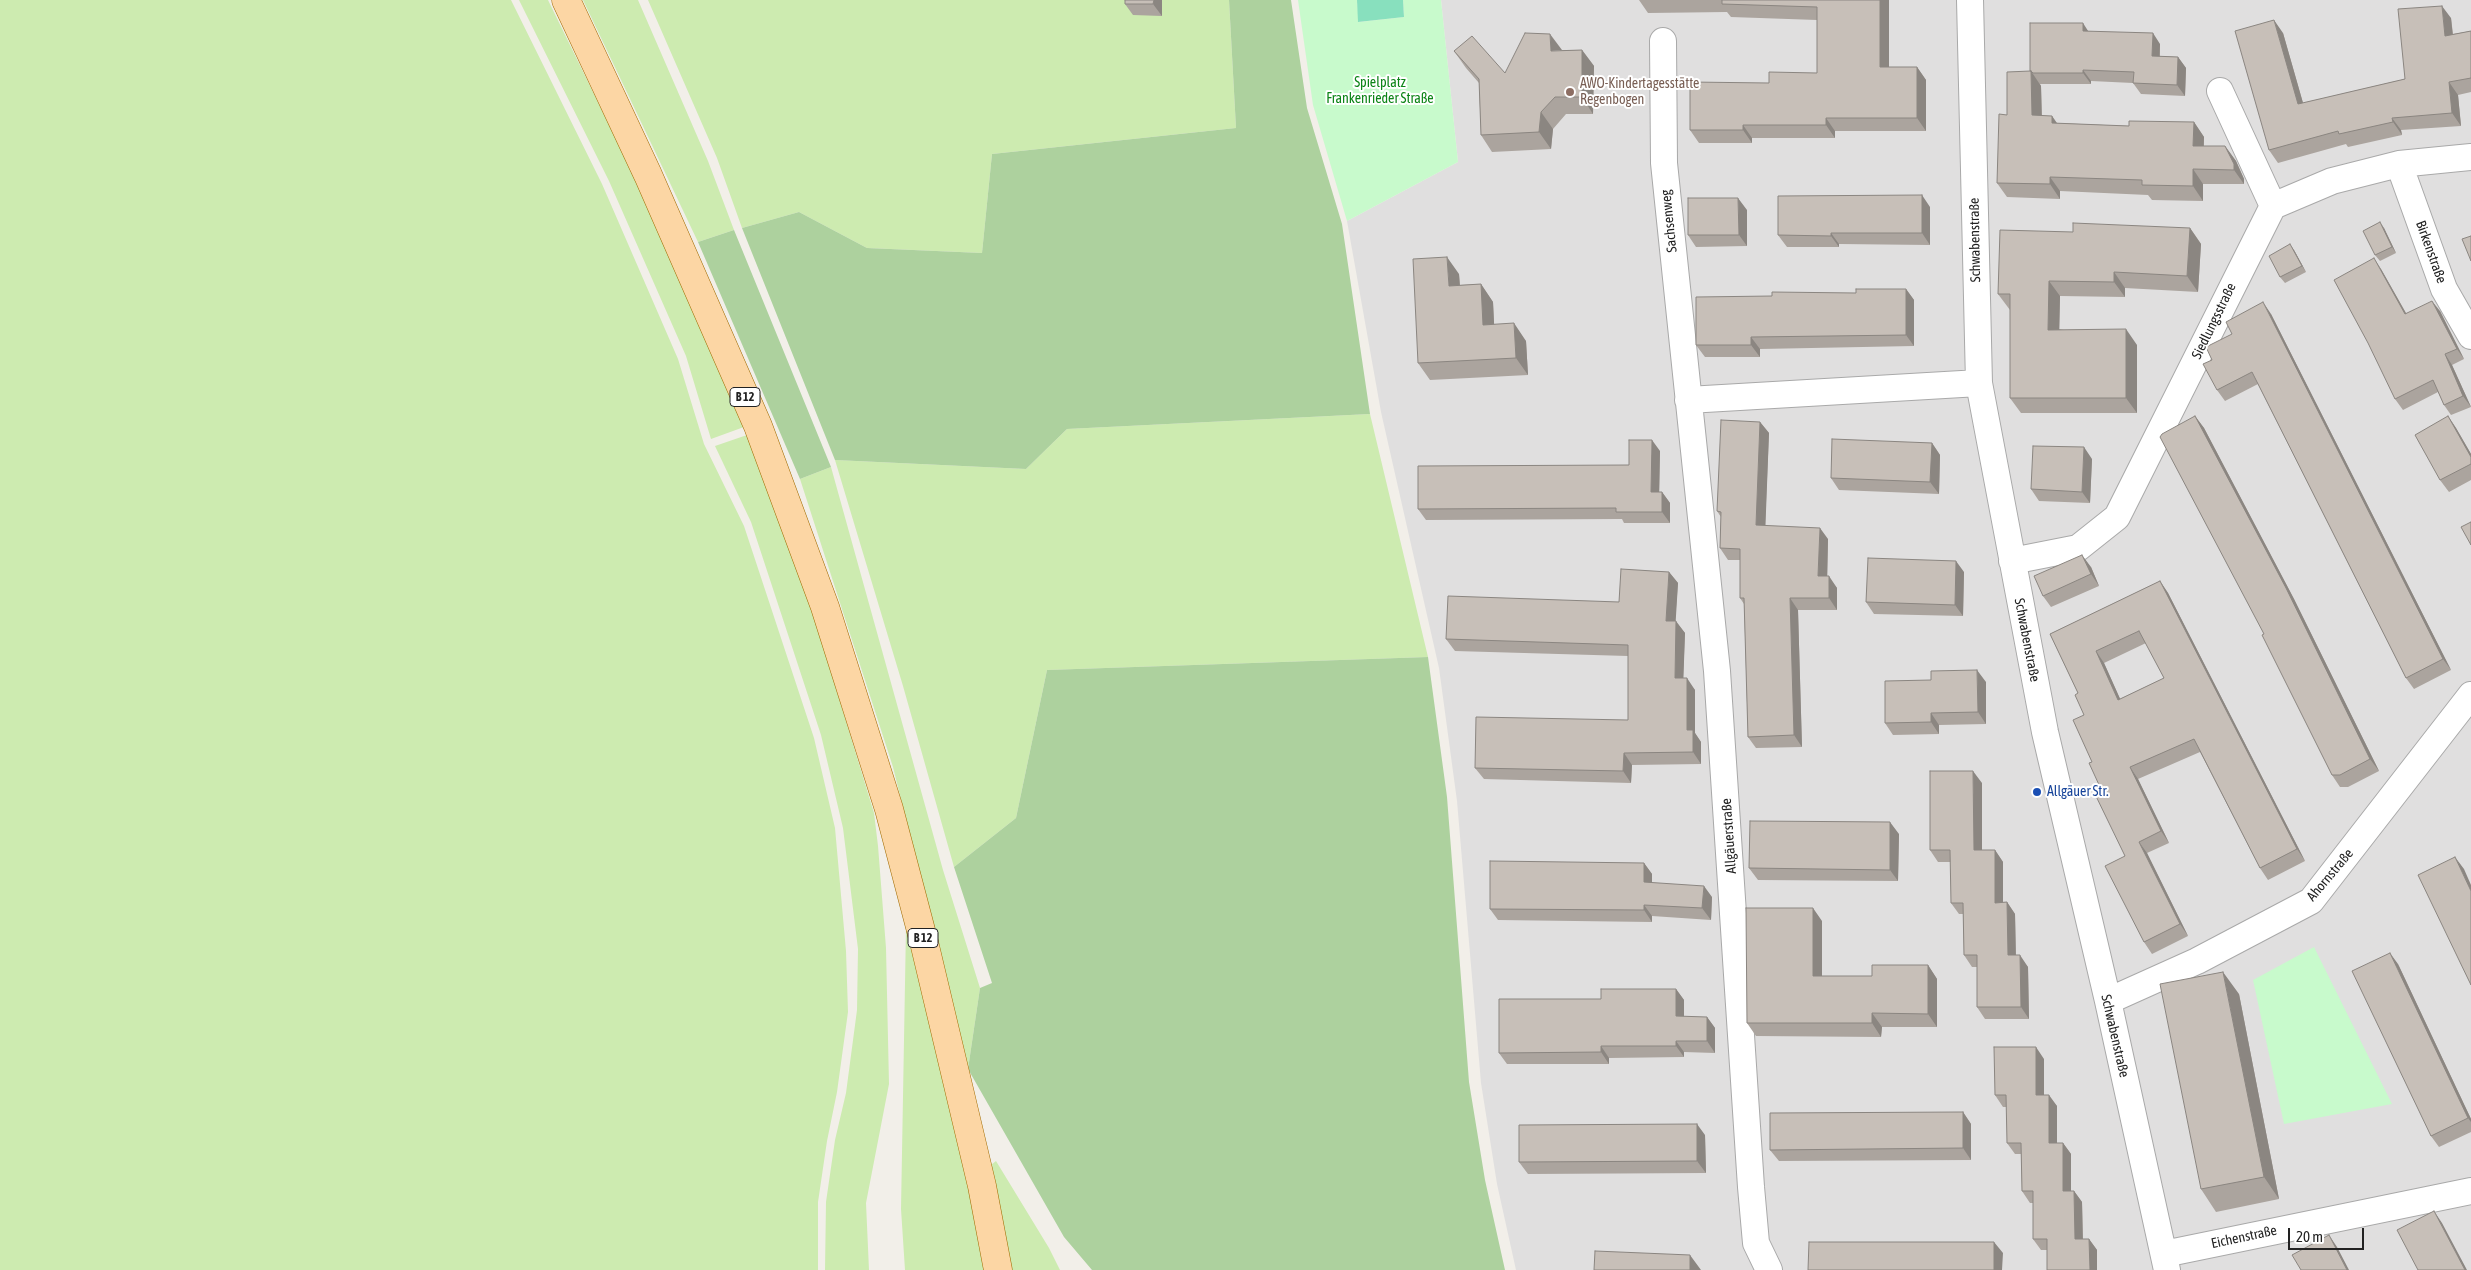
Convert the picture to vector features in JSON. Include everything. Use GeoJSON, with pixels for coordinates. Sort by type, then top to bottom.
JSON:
{"type":"FeatureCollection","features":[{"type":"Feature","properties":{"kind":"main road","name":"B 12"},"geometry":{"type":"LineString","coordinates":[[566,0],[648,175],[758,426],[825,607],[889,809],[924,942],[980,1177],[998,1270]]}},
{"type":"Feature","properties":{"kind":"street","name":"Schwabenstraße"},"geometry":{"type":"LineString","coordinates":[[1970,0],[1978,384],[2045,732],[2108,1001],[2166,1262]]}},
{"type":"Feature","properties":{"kind":"street","name":"Sachsenweg"},"geometry":{"type":"LineString","coordinates":[[1663,41],[1664,163],[1688,400]]}},
{"type":"Feature","properties":{"kind":"street"},"geometry":{"type":"LineString","coordinates":[[2220,91],[2272,206],[2332,181],[2399,164],[2471,158]]}},
{"type":"Feature","properties":{"kind":"street","name":"Birkenstraße"},"geometry":{"type":"LineString","coordinates":[[2399,164],[2444,289],[2471,336]]}},
{"type":"Feature","properties":{"kind":"street","name":"Siedlungsstraße"},"geometry":{"type":"LineString","coordinates":[[2012,561],[2078,548],[2117,517],[2272,206]]}},
{"type":"Feature","properties":{"kind":"street"},"geometry":{"type":"LineString","coordinates":[[1688,400],[1978,384]]}},
{"type":"Feature","properties":{"kind":"street","name":"Allgäuerstraße"},"geometry":{"type":"LineString","coordinates":[[1688,400],[1717,671],[1736,929],[1742,1072],[1756,1243],[1769,1270]]}},
{"type":"Feature","properties":{"kind":"street","name":"Ahornstraße"},"geometry":{"type":"LineString","coordinates":[[2108,1001],[2197,961],[2311,901],[2471,695]]}},
{"type":"Feature","properties":{"kind":"street","name":"Eichenstraße"},"geometry":{"type":"LineString","coordinates":[[2166,1262],[2471,1191]]}},
{"type":"Feature","properties":{"kind":"shaded area"},"geometry":{"type":"Polygon","coordinates":[[[1441,0],[2471,0],[2471,1270],[1516,1270],[1497,1184],[1481,1083],[1457,801],[1439,668],[1381,412],[1347,221],[1458,162],[1441,0]]]}},
{"type":"Feature","properties":{"kind":"green space"},"geometry":{"type":"Polygon","coordinates":[[[0,0],[511,0],[602,184],[678,359],[704,444],[744,526],[814,738],[835,828],[846,951],[848,1012],[837,1092],[827,1141],[818,1202],[818,1270],[0,1270],[0,0]]]}},
{"type":"Feature","properties":{"kind":"green space"},"geometry":{"type":"Polygon","coordinates":[[[519,0],[548,0],[634,176],[744,427],[711,439],[686,356],[609,181],[519,0]]]}},
{"type":"Feature","properties":{"kind":"green space"},"geometry":{"type":"Polygon","coordinates":[[[583,0],[638,0],[708,161],[734,230],[698,242],[583,0]]]}},
{"type":"Feature","properties":{"kind":"green space"},"geometry":{"type":"Polygon","coordinates":[[[648,0],[1229,0],[1236,128],[992,154],[982,253],[867,248],[799,212],[742,228],[717,158],[648,0]]]}},
{"type":"Feature","properties":{"kind":"green space"},"geometry":{"type":"Polygon","coordinates":[[[1229,0],[1291,0],[1307,108],[1342,224],[1370,414],[1067,429],[1026,469],[835,460],[742,228],[799,212],[867,248],[982,253],[992,154],[1236,128],[1229,0]]]}},
{"type":"Feature","properties":{"kind":"green space","name":"Spielplatz Frankenrieder Straße"},"geometry":{"type":"Polygon","coordinates":[[[1298,0],[1357,0],[1359,22],[1404,17],[1403,0],[1441,0],[1458,162],[1347,221],[1313,105],[1298,0]]]}},
{"type":"Feature","properties":{"kind":"green space"},"geometry":{"type":"Polygon","coordinates":[[[1357,0],[1403,0],[1404,17],[1358,22],[1357,0]]]}},
{"type":"Feature","properties":{"kind":"green space"},"geometry":{"type":"Polygon","coordinates":[[[734,230],[831,467],[800,479],[698,242],[734,230]]]}},
{"type":"Feature","properties":{"kind":"green space"},"geometry":{"type":"Polygon","coordinates":[[[1370,414],[1428,657],[1047,670],[1016,818],[954,867],[903,686],[835,460],[1026,469],[1067,429],[1370,414]]]}},
{"type":"Feature","properties":{"kind":"green space"},"geometry":{"type":"Polygon","coordinates":[[[747,435],[812,610],[874,813],[886,948],[889,1084],[866,1203],[869,1270],[825,1270],[826,1202],[835,1140],[846,1093],[857,1010],[858,949],[843,828],[821,735],[751,522],[715,446],[747,435]]]}},
{"type":"Feature","properties":{"kind":"green space"},"geometry":{"type":"Polygon","coordinates":[[[831,467],[943,870],[980,988],[968,1069],[893,767],[800,479],[831,467]]]}},
{"type":"Feature","properties":{"kind":"green space"},"geometry":{"type":"Polygon","coordinates":[[[1428,657],[1447,797],[1469,1082],[1485,1180],[1505,1270],[1092,1270],[1064,1237],[968,1069],[980,988],[992,983],[954,867],[1016,818],[1047,670],[1428,657]]]}},
{"type":"Feature","properties":{"kind":"green space"},"geometry":{"type":"Polygon","coordinates":[[[906,927],[968,1184],[985,1270],[905,1270],[901,1209],[906,927]]]}},
{"type":"Feature","properties":{"kind":"green space"},"geometry":{"type":"Polygon","coordinates":[[[2314,947],[2392,1104],[2284,1124],[2253,980],[2314,947]]]}},
{"type":"Feature","properties":{"kind":"green space"},"geometry":{"type":"Polygon","coordinates":[[[996,1161],[1049,1248],[1060,1270],[1011,1270],[991,1165],[996,1161]]]}},
{"type":"Feature","properties":{"kind":"building"},"geometry":{"type":"Polygon","coordinates":[[[1125,0],[1154,0],[1153,4],[1125,4],[1125,0]]]}},
{"type":"Feature","properties":{"kind":"building"},"geometry":{"type":"Polygon","coordinates":[[[1722,0],[1880,0],[1880,67],[1917,67],[1917,118],[1826,118],[1826,125],[1743,125],[1743,130],[1690,130],[1690,82],[1769,83],[1769,72],[1817,73],[1817,7],[1722,4],[1722,0]]]}},
{"type":"Feature","properties":{"kind":"building"},"geometry":{"type":"Polygon","coordinates":[[[2442,6],[2445,36],[2471,31],[2471,78],[2449,82],[2452,113],[2392,118],[2393,122],[2339,134],[2338,131],[2269,150],[2235,31],[2274,20],[2298,104],[2405,79],[2398,9],[2442,6]]]}},
{"type":"Feature","properties":{"kind":"building"},"geometry":{"type":"Polygon","coordinates":[[[2030,23],[2083,23],[2083,31],[2153,33],[2152,56],[2178,57],[2177,85],[2133,83],[2134,72],[2083,70],[2083,73],[2033,73],[2030,71],[2030,23]]]}},
{"type":"Feature","properties":{"kind":"building"},"geometry":{"type":"Polygon","coordinates":[[[1525,33],[1550,34],[1551,51],[1582,50],[1582,97],[1555,97],[1541,112],[1539,132],[1481,135],[1479,79],[1454,51],[1472,36],[1505,73],[1525,33]]]}},
{"type":"Feature","properties":{"kind":"building"},"geometry":{"type":"Polygon","coordinates":[[[2031,71],[2032,115],[2052,116],[2052,123],[2129,126],[2129,121],[2194,122],[2193,146],[2225,146],[2234,164],[2234,170],[2193,169],[2193,186],[2142,185],[2142,180],[2050,177],[2050,184],[1997,183],[1999,114],[2007,115],[2007,72],[2031,71]]]}},
{"type":"Feature","properties":{"kind":"building"},"geometry":{"type":"Polygon","coordinates":[[[1922,195],[1922,233],[1831,233],[1831,236],[1778,235],[1778,196],[1922,195]]]}},
{"type":"Feature","properties":{"kind":"building"},"geometry":{"type":"Polygon","coordinates":[[[1688,198],[1738,198],[1739,235],[1688,235],[1688,198]]]}},
{"type":"Feature","properties":{"kind":"building"},"geometry":{"type":"Polygon","coordinates":[[[2380,222],[2392,247],[2375,255],[2363,231],[2380,222]]]}},
{"type":"Feature","properties":{"kind":"building"},"geometry":{"type":"Polygon","coordinates":[[[2073,223],[2190,228],[2187,276],[2114,272],[2114,282],[2049,281],[2048,330],[2126,329],[2126,398],[2010,398],[2010,294],[1998,294],[2000,230],[2073,232],[2073,223]]]}},
{"type":"Feature","properties":{"kind":"building"},"geometry":{"type":"Polygon","coordinates":[[[2471,236],[2471,261],[2462,239],[2471,236]]]}},
{"type":"Feature","properties":{"kind":"building"},"geometry":{"type":"Polygon","coordinates":[[[2290,244],[2302,266],[2280,277],[2269,256],[2290,244]]]}},
{"type":"Feature","properties":{"kind":"building"},"geometry":{"type":"Polygon","coordinates":[[[1447,257],[1449,286],[1481,284],[1483,325],[1514,323],[1516,358],[1418,363],[1413,259],[1447,257]]]}},
{"type":"Feature","properties":{"kind":"building"},"geometry":{"type":"Polygon","coordinates":[[[2374,258],[2405,314],[2432,301],[2457,349],[2445,354],[2463,396],[2444,405],[2433,380],[2395,399],[2368,343],[2334,280],[2374,258]]]}},
{"type":"Feature","properties":{"kind":"building"},"geometry":{"type":"Polygon","coordinates":[[[1856,289],[1906,289],[1906,335],[1751,337],[1751,345],[1696,345],[1696,297],[1772,296],[1772,292],[1856,293],[1856,289]]]}},
{"type":"Feature","properties":{"kind":"building"},"geometry":{"type":"Polygon","coordinates":[[[2263,302],[2443,659],[2406,678],[2252,372],[2217,390],[2203,364],[2212,360],[2206,347],[2232,334],[2226,322],[2263,302]]]}},
{"type":"Feature","properties":{"kind":"building"},"geometry":{"type":"Polygon","coordinates":[[[2195,416],[2286,588],[2370,759],[2340,775],[2332,775],[2262,635],[2264,634],[2160,437],[2162,434],[2195,416]]]}},
{"type":"Feature","properties":{"kind":"building"},"geometry":{"type":"Polygon","coordinates":[[[2448,416],[2471,457],[2471,464],[2440,480],[2415,435],[2448,416]]]}},
{"type":"Feature","properties":{"kind":"building"},"geometry":{"type":"Polygon","coordinates":[[[1721,420],[1760,422],[1756,525],[1820,528],[1818,576],[1829,576],[1829,598],[1790,598],[1794,735],[1748,737],[1744,598],[1740,598],[1740,549],[1720,548],[1721,512],[1717,511],[1721,420]]]}},
{"type":"Feature","properties":{"kind":"building"},"geometry":{"type":"Polygon","coordinates":[[[1832,439],[1932,443],[1930,482],[1831,478],[1832,439]]]}},
{"type":"Feature","properties":{"kind":"building"},"geometry":{"type":"Polygon","coordinates":[[[1629,440],[1652,440],[1651,492],[1662,492],[1662,512],[1616,512],[1616,508],[1418,509],[1418,466],[1629,465],[1629,440]]]}},
{"type":"Feature","properties":{"kind":"building"},"geometry":{"type":"Polygon","coordinates":[[[2033,446],[2084,447],[2082,492],[2031,489],[2033,446]]]}},
{"type":"Feature","properties":{"kind":"building"},"geometry":{"type":"Polygon","coordinates":[[[2471,522],[2471,545],[2461,527],[2471,522]]]}},
{"type":"Feature","properties":{"kind":"building"},"geometry":{"type":"Polygon","coordinates":[[[2082,555],[2091,574],[2043,596],[2034,576],[2082,555]]]}},
{"type":"Feature","properties":{"kind":"building"},"geometry":{"type":"Polygon","coordinates":[[[1868,558],[1956,561],[1955,605],[1866,602],[1868,558]]]}},
{"type":"Feature","properties":{"kind":"building"},"geometry":{"type":"Polygon","coordinates":[[[1621,569],[1669,572],[1666,621],[1676,621],[1675,678],[1687,678],[1687,730],[1693,730],[1693,752],[1624,753],[1623,771],[1475,768],[1476,717],[1628,720],[1628,645],[1446,639],[1448,596],[1619,602],[1621,569]]]}},
{"type":"Feature","properties":{"kind":"building"},"geometry":{"type":"Polygon","coordinates":[[[2160,581],[2297,849],[2260,868],[2194,739],[2130,767],[2161,831],[2139,842],[2180,924],[2144,942],[2105,866],[2125,856],[2093,790],[2100,787],[2089,763],[2092,762],[2073,720],[2084,715],[2075,695],[2078,693],[2050,634],[2160,581]],[[2139,631],[2096,651],[2118,700],[2164,678],[2139,631]]]}},
{"type":"Feature","properties":{"kind":"building"},"geometry":{"type":"Polygon","coordinates":[[[1977,670],[1978,712],[1931,713],[1931,722],[1885,723],[1885,681],[1931,680],[1931,671],[1977,670]]]}},
{"type":"Feature","properties":{"kind":"building"},"geometry":{"type":"Polygon","coordinates":[[[1930,771],[1973,771],[1974,850],[1995,850],[1995,903],[2007,902],[2008,955],[2020,955],[2021,1007],[1977,1007],[1977,955],[1964,955],[1963,903],[1951,903],[1950,850],[1930,850],[1930,771]]]}},
{"type":"Feature","properties":{"kind":"building"},"geometry":{"type":"Polygon","coordinates":[[[1750,821],[1890,822],[1890,870],[1749,868],[1750,821]]]}},
{"type":"Feature","properties":{"kind":"building"},"geometry":{"type":"Polygon","coordinates":[[[2455,857],[2471,891],[2471,985],[2418,875],[2455,857]]]}},
{"type":"Feature","properties":{"kind":"building"},"geometry":{"type":"Polygon","coordinates":[[[1490,861],[1644,863],[1644,882],[1704,886],[1702,908],[1644,905],[1644,910],[1490,909],[1490,861]]]}},
{"type":"Feature","properties":{"kind":"building"},"geometry":{"type":"Polygon","coordinates":[[[1746,908],[1813,908],[1813,976],[1872,976],[1872,965],[1928,965],[1928,1014],[1872,1013],[1872,1023],[1747,1023],[1746,908]]]}},
{"type":"Feature","properties":{"kind":"building"},"geometry":{"type":"Polygon","coordinates":[[[2390,953],[2468,1118],[2431,1136],[2352,971],[2390,953]]]}},
{"type":"Feature","properties":{"kind":"building"},"geometry":{"type":"Polygon","coordinates":[[[2223,972],[2264,1177],[2201,1189],[2160,984],[2223,972]]]}},
{"type":"Feature","properties":{"kind":"building"},"geometry":{"type":"Polygon","coordinates":[[[1601,989],[1676,989],[1676,1016],[1707,1017],[1707,1041],[1676,1041],[1676,1046],[1601,1046],[1601,1052],[1499,1053],[1499,999],[1601,999],[1601,989]]]}},
{"type":"Feature","properties":{"kind":"building"},"geometry":{"type":"Polygon","coordinates":[[[1994,1047],[2036,1047],[2036,1095],[2049,1095],[2049,1143],[2063,1143],[2063,1191],[2074,1191],[2075,1239],[2089,1239],[2090,1270],[2047,1270],[2047,1239],[2033,1239],[2033,1191],[2022,1191],[2021,1143],[2007,1143],[2006,1095],[1995,1095],[1994,1047]]]}},
{"type":"Feature","properties":{"kind":"building"},"geometry":{"type":"Polygon","coordinates":[[[1963,1112],[1963,1148],[1770,1150],[1770,1113],[1963,1112]]]}},
{"type":"Feature","properties":{"kind":"building"},"geometry":{"type":"Polygon","coordinates":[[[1697,1124],[1697,1161],[1519,1162],[1519,1125],[1697,1124]]]}},
{"type":"Feature","properties":{"kind":"building"},"geometry":{"type":"Polygon","coordinates":[[[2434,1211],[2465,1270],[2418,1270],[2397,1230],[2434,1211]]]}},
{"type":"Feature","properties":{"kind":"building"},"geometry":{"type":"Polygon","coordinates":[[[2329,1235],[2347,1270],[2301,1270],[2292,1255],[2329,1235]]]}},
{"type":"Feature","properties":{"kind":"building"},"geometry":{"type":"Polygon","coordinates":[[[1809,1242],[1994,1242],[1994,1270],[1808,1270],[1809,1242]]]}},
{"type":"Feature","properties":{"kind":"building"},"geometry":{"type":"Polygon","coordinates":[[[1595,1251],[1690,1255],[1690,1270],[1594,1270],[1595,1251]]]}},
{"type":"Feature","properties":{"kind":"place","name":"AWO-Kindertagesstätte Regenbogen"},"geometry":{"type":"Point","coordinates":[1570,92]}},
{"type":"Feature","properties":{"kind":"place","name":"Allgäuer Str."},"geometry":{"type":"Point","coordinates":[2037,792]}}]}
